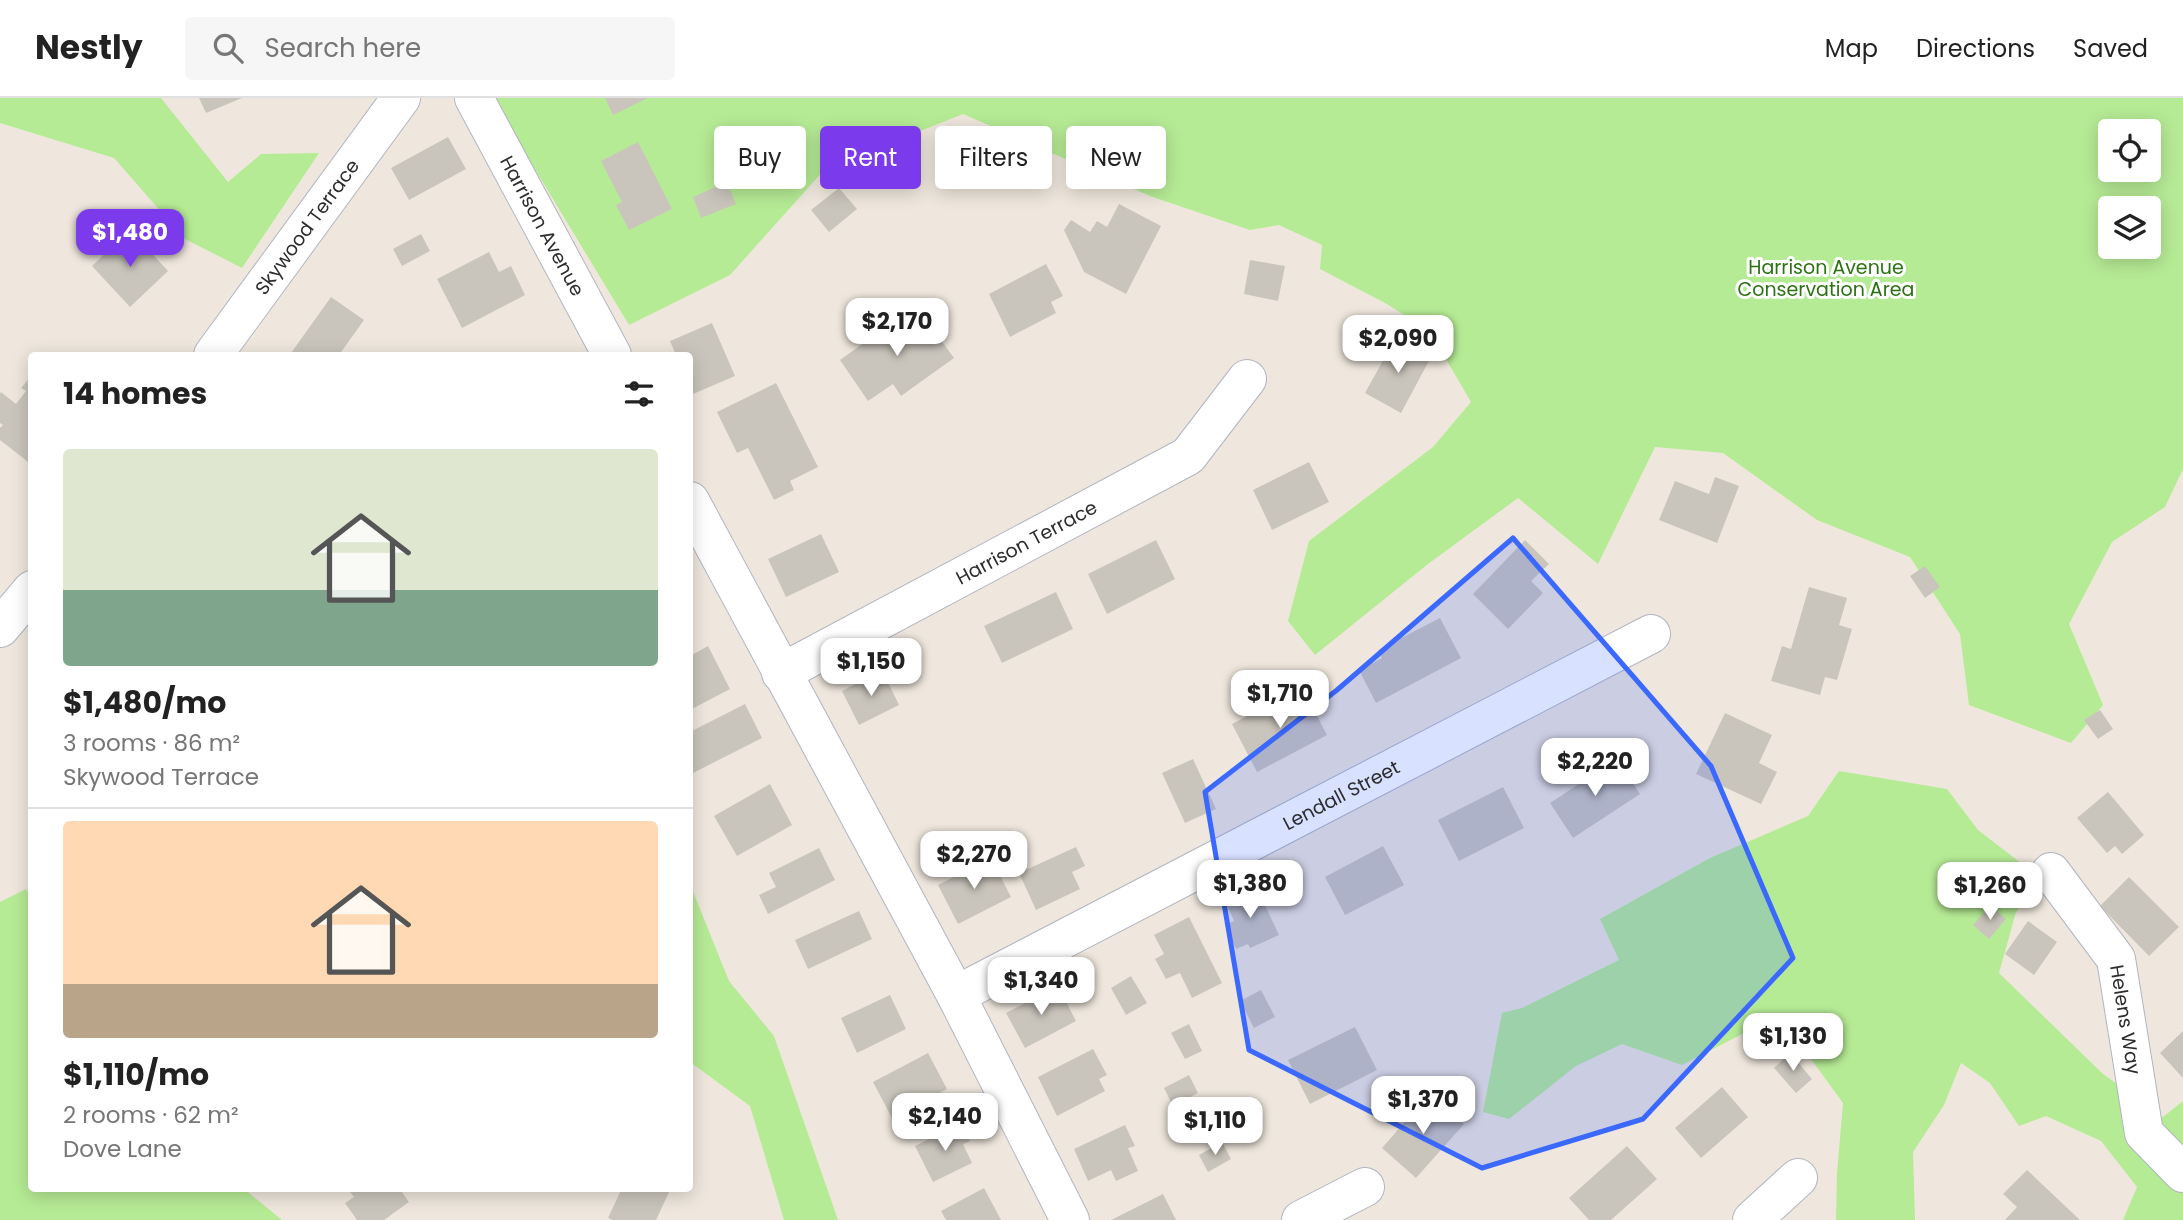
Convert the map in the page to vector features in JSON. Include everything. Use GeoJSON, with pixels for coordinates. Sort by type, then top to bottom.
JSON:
{"type":"FeatureCollection","features":[{"type":"Feature","properties":{"kind":"street","name":"Skywood Terrace"},"geometry":{"type":"LineString","coordinates":[[216,352],[401,98]]}},
{"type":"Feature","properties":{"kind":"street","name":"Harrison Avenue"},"geometry":{"type":"LineString","coordinates":[[474,98],[609,352]]}},
{"type":"Feature","properties":{"kind":"street","name":"Harrison Terrace"},"geometry":{"type":"LineString","coordinates":[[781,673],[1188,456],[1247,379]]}},
{"type":"Feature","properties":{"kind":"street"},"geometry":{"type":"LineString","coordinates":[[693,507],[956,995],[1070,1220]]}},
{"type":"Feature","properties":{"kind":"street"},"geometry":{"type":"LineString","coordinates":[[0,628],[28,595]]}},
{"type":"Feature","properties":{"kind":"street","name":"Lendall Street"},"geometry":{"type":"LineString","coordinates":[[956,995],[1651,634]]}},
{"type":"Feature","properties":{"kind":"street","name":"Helens Way"},"geometry":{"type":"LineString","coordinates":[[2051,872],[2116,959],[2144,1133],[2183,1173]]}},
{"type":"Feature","properties":{"kind":"street"},"geometry":{"type":"LineString","coordinates":[[1752,1220],[1798,1178]]}},
{"type":"Feature","properties":{"kind":"street"},"geometry":{"type":"LineString","coordinates":[[1301,1220],[1365,1187]]}},
{"type":"Feature","properties":{"kind":"highlighted area"},"geometry":{"type":"Polygon","coordinates":[[[1513,538],[1711,766],[1793,958],[1643,1119],[1482,1168],[1249,1050],[1205,792],[1337,690],[1513,538]]]}},
{"type":"Feature","properties":{"kind":"green space"},"geometry":{"type":"Polygon","coordinates":[[[0,98],[161,98],[228,182],[261,154],[319,153],[242,268],[185,239],[114,158],[0,123],[0,98]]]}},
{"type":"Feature","properties":{"kind":"green space","name":"Harrison Avenue Conservation Area"},"geometry":{"type":"Polygon","coordinates":[[[492,98],[2183,98],[2183,469],[2165,507],[2112,542],[2069,624],[2103,705],[2071,743],[1969,705],[1960,634],[1910,557],[1817,520],[1723,453],[1655,447],[1598,564],[1518,498],[1428,564],[1315,655],[1288,621],[1309,541],[1433,447],[1471,402],[1429,330],[1320,269],[1322,245],[1279,225],[1250,230],[1134,189],[1166,189],[1166,126],[1066,126],[1066,159],[1052,153],[1052,126],[990,126],[963,114],[921,131],[921,126],[820,126],[820,175],[730,275],[629,325],[492,98]]]}},
{"type":"Feature","properties":{"kind":"green space"},"geometry":{"type":"Polygon","coordinates":[[[1839,771],[1947,789],[1978,830],[2042,879],[2016,912],[1999,973],[2103,1074],[2163,1117],[2183,1101],[2183,1220],[2123,1220],[2137,1187],[2101,1141],[2046,1116],[2019,1126],[1990,1083],[1961,1063],[1944,1105],[1913,1152],[1915,1220],[1836,1220],[1843,1103],[1779,1015],[1682,1065],[1622,1044],[1576,1066],[1509,1119],[1483,1112],[1502,1013],[1522,1008],[1619,960],[1600,919],[1710,858],[1808,816],[1839,771]]]}},
{"type":"Feature","properties":{"kind":"green space"},"geometry":{"type":"Polygon","coordinates":[[[26,889],[28,893],[28,1192],[248,1192],[282,1220],[0,1220],[0,902],[26,889]]]}},
{"type":"Feature","properties":{"kind":"green space"},"geometry":{"type":"Polygon","coordinates":[[[693,891],[729,981],[774,1036],[838,1220],[784,1220],[750,1106],[693,1064],[693,891]]]}},
{"type":"Feature","properties":{"kind":"building"},"geometry":{"type":"Polygon","coordinates":[[[199,98],[242,98],[206,113],[199,98]]]}},
{"type":"Feature","properties":{"kind":"building"},"geometry":{"type":"Polygon","coordinates":[[[605,98],[648,98],[613,115],[605,98]]]}},
{"type":"Feature","properties":{"kind":"building"},"geometry":{"type":"Polygon","coordinates":[[[448,137],[466,169],[409,200],[391,168],[448,137]]]}},
{"type":"Feature","properties":{"kind":"building"},"geometry":{"type":"Polygon","coordinates":[[[638,142],[672,209],[629,230],[616,205],[622,202],[601,161],[638,142]]]}},
{"type":"Feature","properties":{"kind":"building"},"geometry":{"type":"Polygon","coordinates":[[[714,188],[730,189],[736,204],[701,218],[693,197],[714,188]]]}},
{"type":"Feature","properties":{"kind":"building"},"geometry":{"type":"Polygon","coordinates":[[[838,189],[857,209],[829,232],[811,210],[838,189]]]}},
{"type":"Feature","properties":{"kind":"building"},"geometry":{"type":"Polygon","coordinates":[[[1119,204],[1161,226],[1126,294],[1084,272],[1064,230],[1071,220],[1090,232],[1097,221],[1107,227],[1119,204]]]}},
{"type":"Feature","properties":{"kind":"building"},"geometry":{"type":"Polygon","coordinates":[[[130,230],[168,271],[130,307],[92,266],[130,230]]]}},
{"type":"Feature","properties":{"kind":"building"},"geometry":{"type":"Polygon","coordinates":[[[421,234],[430,251],[402,266],[393,249],[421,234]]]}},
{"type":"Feature","properties":{"kind":"building"},"geometry":{"type":"Polygon","coordinates":[[[489,252],[499,272],[511,266],[525,295],[462,328],[437,279],[489,252]]]}},
{"type":"Feature","properties":{"kind":"building"},"geometry":{"type":"Polygon","coordinates":[[[1250,260],[1285,266],[1278,301],[1244,294],[1250,260]]]}},
{"type":"Feature","properties":{"kind":"building"},"geometry":{"type":"Polygon","coordinates":[[[1046,264],[1063,296],[1051,302],[1056,313],[1010,337],[989,294],[1046,264]]]}},
{"type":"Feature","properties":{"kind":"building"},"geometry":{"type":"Polygon","coordinates":[[[331,297],[364,320],[341,352],[292,352],[331,297]]]}},
{"type":"Feature","properties":{"kind":"building"},"geometry":{"type":"Polygon","coordinates":[[[910,310],[926,333],[933,329],[954,358],[901,396],[893,384],[868,401],[840,360],[910,310]]]}},
{"type":"Feature","properties":{"kind":"building"},"geometry":{"type":"Polygon","coordinates":[[[712,323],[735,376],[693,394],[693,352],[675,352],[670,341],[712,323]]]}},
{"type":"Feature","properties":{"kind":"building"},"geometry":{"type":"Polygon","coordinates":[[[1396,337],[1431,357],[1401,413],[1365,393],[1396,337]]]}},
{"type":"Feature","properties":{"kind":"building"},"geometry":{"type":"Polygon","coordinates":[[[28,380],[28,462],[0,440],[0,428],[3,425],[0,423],[0,394],[1,392],[16,404],[26,391],[21,388],[28,380]]]}},
{"type":"Feature","properties":{"kind":"building"},"geometry":{"type":"Polygon","coordinates":[[[776,383],[818,467],[790,481],[794,490],[774,500],[748,448],[737,453],[717,412],[776,383]]]}},
{"type":"Feature","properties":{"kind":"building"},"geometry":{"type":"Polygon","coordinates":[[[1309,462],[1329,502],[1272,530],[1253,490],[1309,462]]]}},
{"type":"Feature","properties":{"kind":"building"},"geometry":{"type":"Polygon","coordinates":[[[1715,477],[1739,486],[1717,543],[1659,520],[1675,481],[1709,494],[1715,477]]]}},
{"type":"Feature","properties":{"kind":"building"},"geometry":{"type":"Polygon","coordinates":[[[821,534],[839,572],[786,597],[768,559],[821,534]]]}},
{"type":"Feature","properties":{"kind":"building"},"geometry":{"type":"Polygon","coordinates":[[[1156,540],[1175,579],[1107,614],[1088,574],[1156,540]]]}},
{"type":"Feature","properties":{"kind":"building"},"geometry":{"type":"Polygon","coordinates":[[[1525,540],[1549,564],[1531,581],[1543,593],[1508,629],[1473,594],[1525,540]]]}},
{"type":"Feature","properties":{"kind":"building"},"geometry":{"type":"Polygon","coordinates":[[[1925,566],[1940,587],[1925,598],[1910,576],[1925,566]]]}},
{"type":"Feature","properties":{"kind":"building"},"geometry":{"type":"Polygon","coordinates":[[[1809,587],[1847,598],[1839,625],[1852,629],[1837,680],[1825,677],[1820,695],[1771,681],[1782,646],[1791,649],[1809,587]]]}},
{"type":"Feature","properties":{"kind":"building"},"geometry":{"type":"Polygon","coordinates":[[[1056,592],[1073,629],[1002,663],[984,626],[1056,592]]]}},
{"type":"Feature","properties":{"kind":"building"},"geometry":{"type":"Polygon","coordinates":[[[1440,618],[1461,658],[1376,703],[1359,670],[1382,658],[1378,650],[1440,618]]]}},
{"type":"Feature","properties":{"kind":"building"},"geometry":{"type":"Polygon","coordinates":[[[708,646],[730,689],[693,708],[693,654],[708,646]]]}},
{"type":"Feature","properties":{"kind":"building"},"geometry":{"type":"Polygon","coordinates":[[[882,670],[899,705],[859,725],[842,691],[882,670]]]}},
{"type":"Feature","properties":{"kind":"building"},"geometry":{"type":"Polygon","coordinates":[[[1302,687],[1327,735],[1257,772],[1232,724],[1302,687]]]}},
{"type":"Feature","properties":{"kind":"building"},"geometry":{"type":"Polygon","coordinates":[[[745,704],[762,738],[693,773],[693,730],[745,704]]]}},
{"type":"Feature","properties":{"kind":"building"},"geometry":{"type":"Polygon","coordinates":[[[2100,710],[2113,729],[2098,739],[2084,720],[2100,710]]]}},
{"type":"Feature","properties":{"kind":"building"},"geometry":{"type":"Polygon","coordinates":[[[1725,713],[1772,735],[1759,763],[1777,772],[1761,804],[1696,774],[1725,713]]]}},
{"type":"Feature","properties":{"kind":"building"},"geometry":{"type":"Polygon","coordinates":[[[1193,759],[1216,809],[1185,823],[1162,773],[1193,759]]]}},
{"type":"Feature","properties":{"kind":"building"},"geometry":{"type":"Polygon","coordinates":[[[1617,759],[1640,794],[1573,838],[1550,803],[1617,759]]]}},
{"type":"Feature","properties":{"kind":"building"},"geometry":{"type":"Polygon","coordinates":[[[770,784],[792,825],[737,856],[714,816],[770,784]]]}},
{"type":"Feature","properties":{"kind":"building"},"geometry":{"type":"Polygon","coordinates":[[[1503,787],[1524,828],[1459,861],[1438,820],[1503,787]]]}},
{"type":"Feature","properties":{"kind":"building"},"geometry":{"type":"Polygon","coordinates":[[[2108,792],[2144,835],[2122,854],[2115,846],[2107,853],[2077,818],[2108,792]]]}},
{"type":"Feature","properties":{"kind":"building"},"geometry":{"type":"Polygon","coordinates":[[[1383,846],[1404,885],[1345,915],[1325,877],[1383,846]]]}},
{"type":"Feature","properties":{"kind":"building"},"geometry":{"type":"Polygon","coordinates":[[[1076,847],[1085,866],[1072,872],[1080,889],[1036,910],[1019,873],[1076,847]]]}},
{"type":"Feature","properties":{"kind":"building"},"geometry":{"type":"Polygon","coordinates":[[[819,848],[835,880],[768,914],[759,895],[776,887],[769,873],[819,848]]]}},
{"type":"Feature","properties":{"kind":"building"},"geometry":{"type":"Polygon","coordinates":[[[991,858],[1011,897],[958,924],[938,885],[991,858]]]}},
{"type":"Feature","properties":{"kind":"building"},"geometry":{"type":"Polygon","coordinates":[[[2129,877],[2179,927],[2149,956],[2100,906],[2129,877]]]}},
{"type":"Feature","properties":{"kind":"building"},"geometry":{"type":"Polygon","coordinates":[[[1256,886],[1279,935],[1250,948],[1248,944],[1236,949],[1225,925],[1234,921],[1225,900],[1256,886]]]}},
{"type":"Feature","properties":{"kind":"building"},"geometry":{"type":"Polygon","coordinates":[[[1990,905],[2006,919],[1989,939],[1973,925],[1990,905]]]}},
{"type":"Feature","properties":{"kind":"building"},"geometry":{"type":"Polygon","coordinates":[[[859,911],[872,939],[808,969],[795,940],[859,911]]]}},
{"type":"Feature","properties":{"kind":"building"},"geometry":{"type":"Polygon","coordinates":[[[1189,917],[1222,983],[1192,998],[1180,973],[1166,979],[1155,959],[1164,954],[1154,935],[1189,917]]]}},
{"type":"Feature","properties":{"kind":"building"},"geometry":{"type":"Polygon","coordinates":[[[2028,921],[2057,942],[2034,975],[2005,954],[2028,921]]]}},
{"type":"Feature","properties":{"kind":"building"},"geometry":{"type":"Polygon","coordinates":[[[1131,976],[1147,1003],[1126,1015],[1111,988],[1131,976]]]}},
{"type":"Feature","properties":{"kind":"building"},"geometry":{"type":"Polygon","coordinates":[[[1058,986],[1076,1021],[1025,1048],[1006,1013],[1058,986]]]}},
{"type":"Feature","properties":{"kind":"building"},"geometry":{"type":"Polygon","coordinates":[[[1261,990],[1275,1017],[1254,1028],[1240,1001],[1261,990]]]}},
{"type":"Feature","properties":{"kind":"building"},"geometry":{"type":"Polygon","coordinates":[[[890,995],[906,1029],[857,1053],[841,1018],[890,995]]]}},
{"type":"Feature","properties":{"kind":"building"},"geometry":{"type":"Polygon","coordinates":[[[1189,1024],[1202,1051],[1185,1059],[1171,1033],[1189,1024]]]}},
{"type":"Feature","properties":{"kind":"building"},"geometry":{"type":"Polygon","coordinates":[[[1355,1027],[1377,1070],[1310,1104],[1288,1060],[1355,1027]]]}},
{"type":"Feature","properties":{"kind":"building"},"geometry":{"type":"Polygon","coordinates":[[[2183,1031],[2183,1078],[2160,1053],[2183,1031]]]}},
{"type":"Feature","properties":{"kind":"building"},"geometry":{"type":"Polygon","coordinates":[[[1093,1049],[1107,1075],[1099,1079],[1105,1091],[1057,1116],[1038,1077],[1093,1049]]]}},
{"type":"Feature","properties":{"kind":"building"},"geometry":{"type":"Polygon","coordinates":[[[928,1053],[947,1089],[892,1118],[873,1082],[928,1053]]]}},
{"type":"Feature","properties":{"kind":"building"},"geometry":{"type":"Polygon","coordinates":[[[1790,1053],[1812,1079],[1796,1093],[1774,1068],[1790,1053]]]}},
{"type":"Feature","properties":{"kind":"building"},"geometry":{"type":"Polygon","coordinates":[[[1189,1075],[1198,1093],[1173,1106],[1164,1088],[1189,1075]]]}},
{"type":"Feature","properties":{"kind":"building"},"geometry":{"type":"Polygon","coordinates":[[[1722,1087],[1748,1117],[1701,1158],[1675,1128],[1722,1087]]]}},
{"type":"Feature","properties":{"kind":"building"},"geometry":{"type":"Polygon","coordinates":[[[1429,1094],[1464,1124],[1416,1178],[1382,1148],[1429,1094]]]}},
{"type":"Feature","properties":{"kind":"building"},"geometry":{"type":"Polygon","coordinates":[[[961,1123],[970,1141],[963,1144],[972,1163],[933,1182],[915,1146],[961,1123]]]}},
{"type":"Feature","properties":{"kind":"building"},"geometry":{"type":"Polygon","coordinates":[[[1125,1125],[1135,1146],[1128,1148],[1138,1171],[1116,1181],[1111,1170],[1088,1181],[1074,1149],[1125,1125]]]}},
{"type":"Feature","properties":{"kind":"building"},"geometry":{"type":"Polygon","coordinates":[[[1222,1142],[1231,1159],[1208,1172],[1199,1155],[1222,1142]]]}},
{"type":"Feature","properties":{"kind":"building"},"geometry":{"type":"Polygon","coordinates":[[[1627,1146],[1657,1179],[1611,1220],[1589,1220],[1569,1198],[1627,1146]]]}},
{"type":"Feature","properties":{"kind":"building"},"geometry":{"type":"Polygon","coordinates":[[[2027,1170],[2080,1220],[2005,1220],[2017,1207],[2003,1194],[2027,1170]]]}},
{"type":"Feature","properties":{"kind":"building"},"geometry":{"type":"Polygon","coordinates":[[[984,1188],[1001,1220],[946,1220],[941,1211],[984,1188]]]}},
{"type":"Feature","properties":{"kind":"building"},"geometry":{"type":"Polygon","coordinates":[[[350,1192],[402,1192],[409,1202],[384,1220],[357,1220],[345,1203],[354,1197],[350,1192]]]}},
{"type":"Feature","properties":{"kind":"building"},"geometry":{"type":"Polygon","coordinates":[[[620,1192],[669,1192],[656,1220],[608,1218],[620,1192]]]}},
{"type":"Feature","properties":{"kind":"building"},"geometry":{"type":"Polygon","coordinates":[[[1163,1194],[1176,1220],[1111,1220],[1163,1194]]]}}]}
